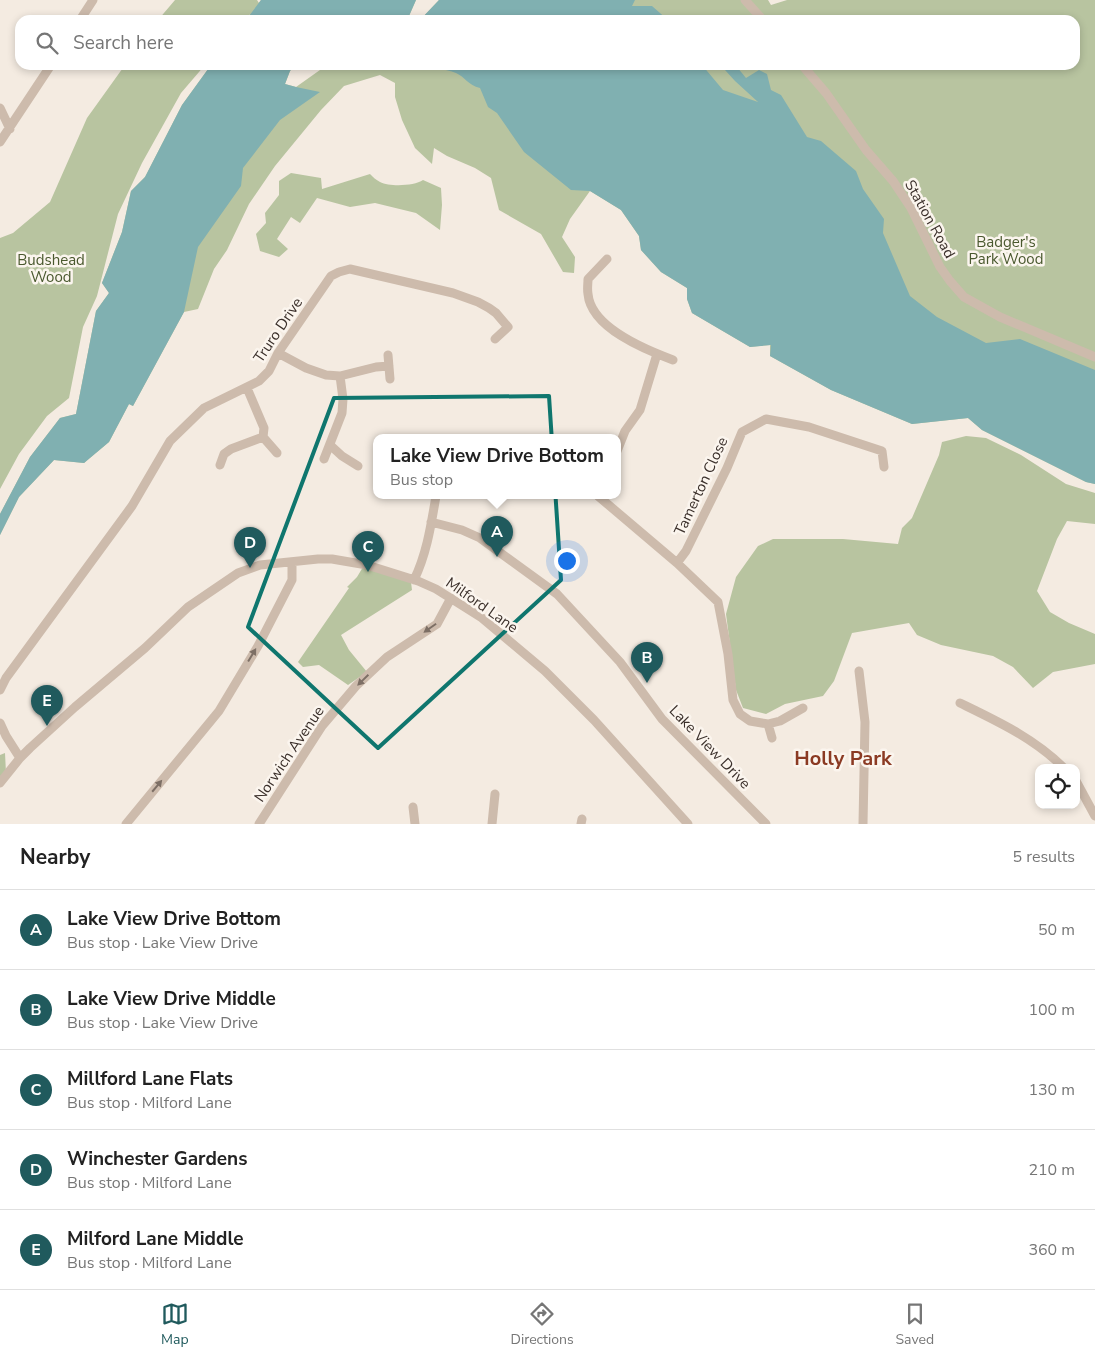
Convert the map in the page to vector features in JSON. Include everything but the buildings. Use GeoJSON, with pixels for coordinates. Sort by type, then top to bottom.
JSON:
{"type":"FeatureCollection","features":[{"type":"Feature","properties":{"kind":"street"},"geometry":{"type":"LineString","coordinates":[[83,15],[93,0]]}},
{"type":"Feature","properties":{"kind":"street"},"geometry":{"type":"LineString","coordinates":[[745,0],[758,15]]}},
{"type":"Feature","properties":{"kind":"street"},"geometry":{"type":"LineString","coordinates":[[0,142],[48,70]]}},
{"type":"Feature","properties":{"kind":"street","name":"Station Road"},"geometry":{"type":"LineString","coordinates":[[806,70],[826,93],[866,150],[893,181],[911,208],[940,266],[964,297],[1000,317],[1095,357]]}},
{"type":"Feature","properties":{"kind":"street"},"geometry":{"type":"LineString","coordinates":[[0,108],[10,129]]}},
{"type":"Feature","properties":{"kind":"street"},"geometry":{"type":"LineString","coordinates":[[607,259],[588,279],[588,295],[597,316],[620,336],[673,360]]}},
{"type":"Feature","properties":{"kind":"street","name":"Truro Drive"},"geometry":{"type":"LineString","coordinates":[[0,690],[6,678],[132,506],[170,441],[204,408],[258,381],[269,370],[278,353],[331,276],[350,269],[453,293],[478,302],[496,313],[508,327],[495,339]]}},
{"type":"Feature","properties":{"kind":"street"},"geometry":{"type":"LineString","coordinates":[[278,353],[306,368],[326,375],[340,376],[376,367],[389,366]]}},
{"type":"Feature","properties":{"kind":"street"},"geometry":{"type":"LineString","coordinates":[[621,442],[640,410],[658,354]]}},
{"type":"Feature","properties":{"kind":"street"},"geometry":{"type":"LineString","coordinates":[[388,355],[390,379]]}},
{"type":"Feature","properties":{"kind":"street"},"geometry":{"type":"LineString","coordinates":[[324,458],[342,414],[343,399],[340,376]]}},
{"type":"Feature","properties":{"kind":"street"},"geometry":{"type":"LineString","coordinates":[[246,388],[264,428],[263,437],[277,453]]}},
{"type":"Feature","properties":{"kind":"street","name":"Tamerton Close"},"geometry":{"type":"LineString","coordinates":[[677,563],[686,551],[727,468],[742,432],[766,419],[809,427],[882,451],[884,467]]}},
{"type":"Feature","properties":{"kind":"street"},"geometry":{"type":"LineString","coordinates":[[220,465],[224,454],[231,449],[263,437]]}},
{"type":"Feature","properties":{"kind":"street"},"geometry":{"type":"LineString","coordinates":[[330,445],[342,456],[358,466]]}},
{"type":"Feature","properties":{"kind":"street"},"geometry":{"type":"LineString","coordinates":[[414,580],[420,569],[427,547],[436,499]]}},
{"type":"Feature","properties":{"kind":"street"},"geometry":{"type":"LineString","coordinates":[[602,499],[677,563],[718,602],[728,654],[733,700],[740,714],[750,721],[768,724],[780,721],[803,708]]}},
{"type":"Feature","properties":{"kind":"street","name":"Lake View Drive"},"geometry":{"type":"LineString","coordinates":[[432,522],[462,530],[480,538],[557,594],[620,662],[662,719],[766,824]]}},
{"type":"Feature","properties":{"kind":"street","name":"Milford Lane"},"geometry":{"type":"LineString","coordinates":[[0,783],[20,758],[75,707],[145,648],[188,607],[238,573],[260,565],[332,559],[368,565],[414,580],[436,589],[482,618],[546,671],[594,720],[688,824]]}},
{"type":"Feature","properties":{"kind":"street"},"geometry":{"type":"LineString","coordinates":[[126,824],[219,710],[258,646],[292,580],[292,562]]}},
{"type":"Feature","properties":{"kind":"street","name":"Norwich Avenue"},"geometry":{"type":"LineString","coordinates":[[259,824],[322,726],[356,686],[387,657],[437,624],[452,598]]}},
{"type":"Feature","properties":{"kind":"street"},"geometry":{"type":"LineString","coordinates":[[859,671],[865,722],[864,824]]}},
{"type":"Feature","properties":{"kind":"street"},"geometry":{"type":"LineString","coordinates":[[960,703],[1016,731],[1036,744],[1059,764]]}},
{"type":"Feature","properties":{"kind":"street"},"geometry":{"type":"LineString","coordinates":[[0,723],[20,758]]}},
{"type":"Feature","properties":{"kind":"street"},"geometry":{"type":"LineString","coordinates":[[768,724],[772,738]]}},
{"type":"Feature","properties":{"kind":"street"},"geometry":{"type":"LineString","coordinates":[[1080,788],[1095,816]]}},
{"type":"Feature","properties":{"kind":"street"},"geometry":{"type":"LineString","coordinates":[[492,824],[495,794]]}},
{"type":"Feature","properties":{"kind":"street"},"geometry":{"type":"LineString","coordinates":[[413,808],[415,824]]}},
{"type":"Feature","properties":{"kind":"highlighted area"},"geometry":{"type":"Polygon","coordinates":[[[549,396],[561,580],[378,748],[248,627],[334,398],[549,396]]]}},
{"type":"Feature","properties":{"kind":"green space"},"geometry":{"type":"Polygon","coordinates":[[[175,0],[257,0],[259,3],[261,0],[416,0],[409,15],[162,15],[175,0]]]}},
{"type":"Feature","properties":{"kind":"green space","name":"Badger's Park Wood"},"geometry":{"type":"Polygon","coordinates":[[[439,0],[768,0],[771,5],[787,0],[1095,0],[1095,484],[1086,482],[982,430],[968,418],[912,424],[831,390],[770,356],[770,345],[750,347],[692,313],[687,299],[687,288],[661,272],[641,250],[639,236],[621,210],[590,191],[570,219],[562,237],[575,257],[574,273],[563,272],[541,234],[499,210],[491,178],[434,148],[432,164],[415,148],[402,120],[395,97],[395,83],[380,75],[344,86],[321,110],[275,166],[249,204],[227,250],[214,269],[198,309],[184,312],[133,406],[129,404],[109,442],[84,463],[54,460],[19,497],[0,535],[0,514],[30,457],[60,418],[76,414],[96,311],[109,293],[102,283],[122,232],[131,191],[145,177],[182,105],[207,70],[291,70],[285,84],[296,87],[320,70],[1080,70],[1080,15],[425,15],[439,0]]]}},
{"type":"Feature","properties":{"kind":"green space","name":"Budshead Wood"},"geometry":{"type":"Polygon","coordinates":[[[121,70],[201,70],[181,93],[142,163],[118,214],[97,296],[83,327],[69,398],[47,416],[19,454],[0,489],[0,238],[13,233],[50,202],[87,118],[121,70]]]}},
{"type":"Feature","properties":{"kind":"green space"},"geometry":{"type":"Polygon","coordinates":[[[291,173],[321,178],[322,189],[370,174],[380,182],[390,185],[408,185],[423,180],[441,188],[440,230],[416,213],[375,203],[350,207],[317,198],[300,223],[291,217],[277,239],[288,249],[279,257],[260,251],[256,234],[266,223],[265,213],[279,195],[279,181],[291,173]]]}},
{"type":"Feature","properties":{"kind":"green space"},"geometry":{"type":"Polygon","coordinates":[[[966,436],[986,438],[1021,455],[1066,484],[1095,493],[1095,524],[1067,521],[1057,539],[1037,591],[1050,612],[1069,623],[1095,634],[1095,664],[1053,672],[1033,688],[1013,667],[993,656],[941,645],[917,635],[909,623],[852,633],[834,681],[823,696],[785,704],[766,714],[743,708],[736,690],[726,614],[736,577],[758,546],[773,539],[843,539],[898,544],[902,528],[912,518],[939,455],[942,442],[966,436]]]}},
{"type":"Feature","properties":{"kind":"green space"},"geometry":{"type":"Polygon","coordinates":[[[363,567],[411,582],[412,590],[341,635],[349,650],[367,672],[348,685],[319,665],[303,667],[298,662],[349,588],[347,587],[357,577],[363,567]]]}},
{"type":"Feature","properties":{"kind":"green space"},"geometry":{"type":"Polygon","coordinates":[[[5,753],[6,773],[0,780],[0,755],[5,753]]]}},
{"type":"Feature","properties":{"kind":"water"},"geometry":{"type":"Polygon","coordinates":[[[261,0],[416,0],[409,15],[250,15],[261,0]]]}},
{"type":"Feature","properties":{"kind":"water"},"geometry":{"type":"Polygon","coordinates":[[[439,0],[635,0],[632,6],[652,6],[662,15],[425,15],[439,0]]]}},
{"type":"Feature","properties":{"kind":"water"},"geometry":{"type":"Polygon","coordinates":[[[207,70],[291,70],[285,84],[320,92],[280,120],[243,168],[241,186],[198,247],[184,312],[133,406],[129,404],[109,442],[84,463],[54,460],[19,497],[0,535],[0,514],[30,457],[60,418],[76,414],[96,311],[109,293],[102,283],[122,232],[131,191],[145,177],[182,105],[207,70]]]}},
{"type":"Feature","properties":{"kind":"water"},"geometry":{"type":"Polygon","coordinates":[[[445,70],[706,70],[723,90],[758,102],[725,70],[739,70],[746,78],[759,70],[767,74],[771,90],[781,95],[807,137],[821,141],[856,171],[863,189],[884,219],[883,233],[910,296],[937,317],[986,343],[1020,339],[1095,370],[1095,484],[1086,482],[982,430],[968,418],[912,424],[831,390],[770,356],[771,345],[750,347],[692,313],[687,299],[687,288],[661,272],[641,250],[639,236],[621,210],[590,191],[571,190],[524,152],[497,113],[488,107],[480,88],[472,85],[456,73],[445,70]]]}},
{"type":"Feature","properties":{"kind":"place","name":"Lake View Drive Bottom"},"geometry":{"type":"Point","coordinates":[497,557]}},
{"type":"Feature","properties":{"kind":"place","name":"Winchester Gardens"},"geometry":{"type":"Point","coordinates":[250,568]}},
{"type":"Feature","properties":{"kind":"place","name":"Millford Lane Flats"},"geometry":{"type":"Point","coordinates":[368,572]}},
{"type":"Feature","properties":{"kind":"place","name":"Lake View Drive Middle"},"geometry":{"type":"Point","coordinates":[647,683]}},
{"type":"Feature","properties":{"kind":"place","name":"Milford Lane Middle"},"geometry":{"type":"Point","coordinates":[47,726]}},
{"type":"Feature","properties":{"kind":"district","name":"Holly Park"},"geometry":{"type":"Point","coordinates":[843,758]}}]}
